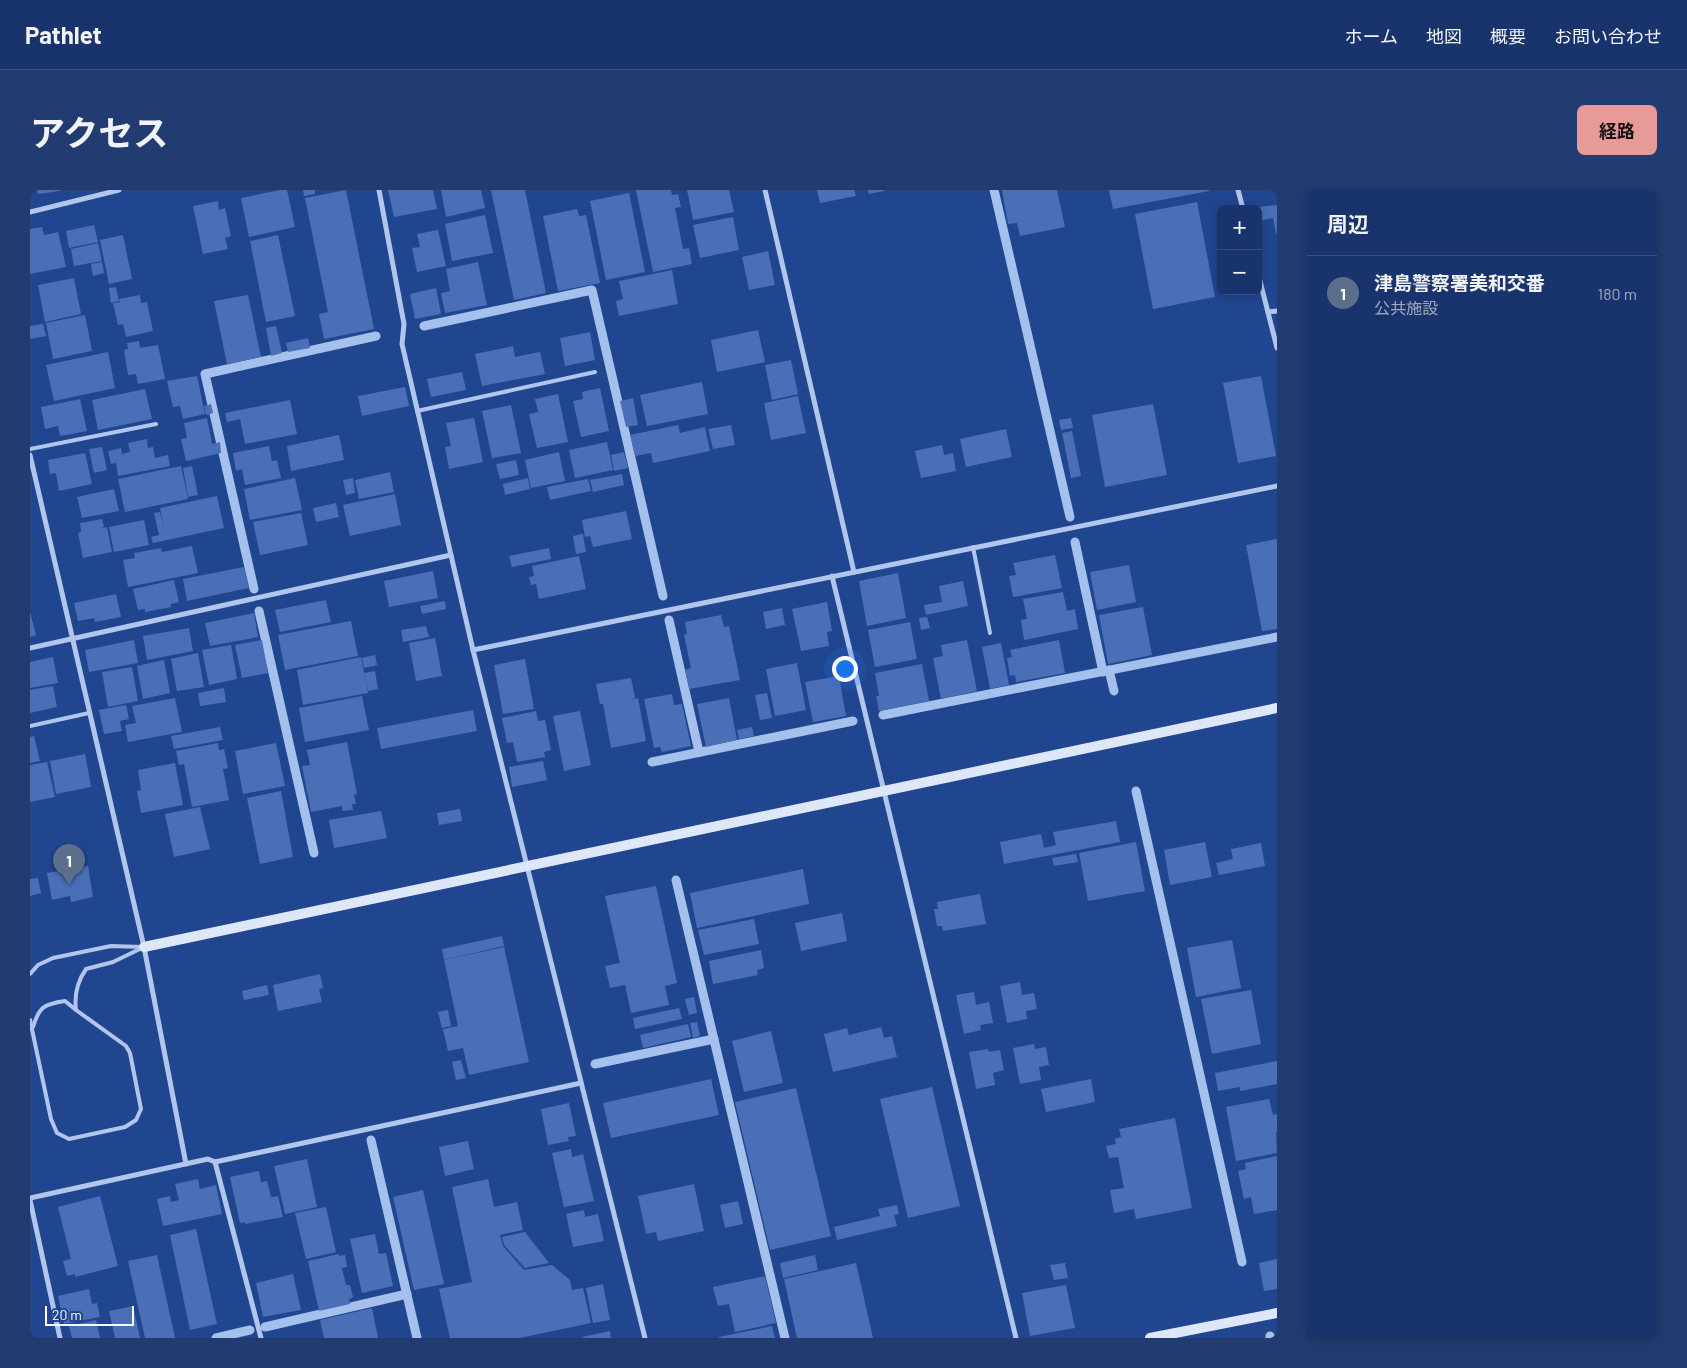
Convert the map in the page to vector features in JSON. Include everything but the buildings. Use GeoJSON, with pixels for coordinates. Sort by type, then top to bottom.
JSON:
{"type":"FeatureCollection","features":[{"type":"Feature","properties":{"kind":"street"},"geometry":{"type":"LineString","coordinates":[[30,212],[119,190]]}},
{"type":"Feature","properties":{"kind":"street"},"geometry":{"type":"LineString","coordinates":[[379,190],[404,324],[402,344],[450,555],[645,1338]]}},
{"type":"Feature","properties":{"kind":"street"},"geometry":{"type":"LineString","coordinates":[[765,190],[854,572]]}},
{"type":"Feature","properties":{"kind":"street"},"geometry":{"type":"LineString","coordinates":[[1238,190],[1242,205]]}},
{"type":"Feature","properties":{"kind":"street"},"geometry":{"type":"LineString","coordinates":[[1262,289],[1277,348]]}},
{"type":"Feature","properties":{"kind":"street"},"geometry":{"type":"LineString","coordinates":[[1268,312],[1277,311]]}},
{"type":"Feature","properties":{"kind":"street"},"geometry":{"type":"LineString","coordinates":[[30,455],[144,947],[186,1164]]}},
{"type":"Feature","properties":{"kind":"street"},"geometry":{"type":"LineString","coordinates":[[473,650],[1277,486]]}},
{"type":"Feature","properties":{"kind":"street"},"geometry":{"type":"LineString","coordinates":[[30,648],[450,555]]}},
{"type":"Feature","properties":{"kind":"street"},"geometry":{"type":"LineString","coordinates":[[832,576],[1016,1338]]}},
{"type":"Feature","properties":{"kind":"street"},"geometry":{"type":"LineString","coordinates":[[144,947],[1277,708]]}},
{"type":"Feature","properties":{"kind":"street"},"geometry":{"type":"LineString","coordinates":[[60,1338],[30,1199],[208,1159],[215,1162],[581,1083]]}},
{"type":"Feature","properties":{"kind":"street"},"geometry":{"type":"LineString","coordinates":[[215,1162],[261,1338]]}},
{"type":"Feature","properties":{"kind":"street"},"geometry":{"type":"LineString","coordinates":[[1150,1338],[1277,1313]]}},
{"type":"Feature","properties":{"kind":"lane"},"geometry":{"type":"LineString","coordinates":[[417,411],[596,372]]}},
{"type":"Feature","properties":{"kind":"lane"},"geometry":{"type":"LineString","coordinates":[[30,449],[156,424]]}},
{"type":"Feature","properties":{"kind":"lane"},"geometry":{"type":"LineString","coordinates":[[973,547],[990,633]]}},
{"type":"Feature","properties":{"kind":"lane"},"geometry":{"type":"LineString","coordinates":[[30,726],[89,713]]}},
{"type":"Feature","properties":{"kind":"lane"},"geometry":{"type":"LineString","coordinates":[[30,974],[38,965],[53,958],[111,946],[144,947]]}},
{"type":"Feature","properties":{"kind":"lane"},"geometry":{"type":"LineString","coordinates":[[76,1010],[74,996],[79,979],[86,968],[113,962],[144,947]]}},
{"type":"Feature","properties":{"kind":"lane"},"geometry":{"type":"LineString","coordinates":[[30,1020],[32,1029],[52,1119],[58,1133],[69,1139],[125,1127],[136,1120],[141,1109],[130,1053],[126,1046],[65,1002],[52,1003],[38,1012],[32,1029]]}},
{"type":"Feature","properties":{"kind":"waterway"},"geometry":{"type":"LineString","coordinates":[[994,190],[1070,517]]}},
{"type":"Feature","properties":{"kind":"waterway"},"geometry":{"type":"LineString","coordinates":[[424,326],[592,290],[663,596]]}},
{"type":"Feature","properties":{"kind":"waterway"},"geometry":{"type":"LineString","coordinates":[[254,589],[205,374],[376,336]]}},
{"type":"Feature","properties":{"kind":"waterway"},"geometry":{"type":"LineString","coordinates":[[1075,542],[1103,672]]}},
{"type":"Feature","properties":{"kind":"waterway"},"geometry":{"type":"LineString","coordinates":[[259,611],[314,853]]}},
{"type":"Feature","properties":{"kind":"waterway"},"geometry":{"type":"LineString","coordinates":[[669,620],[699,752]]}},
{"type":"Feature","properties":{"kind":"waterway"},"geometry":{"type":"LineString","coordinates":[[883,715],[1277,637]]}},
{"type":"Feature","properties":{"kind":"waterway"},"geometry":{"type":"LineString","coordinates":[[1109,670],[1114,691]]}},
{"type":"Feature","properties":{"kind":"waterway"},"geometry":{"type":"LineString","coordinates":[[652,762],[853,721]]}},
{"type":"Feature","properties":{"kind":"waterway"},"geometry":{"type":"LineString","coordinates":[[1136,791],[1242,1262]]}},
{"type":"Feature","properties":{"kind":"waterway"},"geometry":{"type":"LineString","coordinates":[[676,880],[785,1338]]}},
{"type":"Feature","properties":{"kind":"waterway"},"geometry":{"type":"LineString","coordinates":[[595,1064],[714,1039]]}},
{"type":"Feature","properties":{"kind":"waterway"},"geometry":{"type":"LineString","coordinates":[[371,1140],[417,1338]]}},
{"type":"Feature","properties":{"kind":"waterway"},"geometry":{"type":"LineString","coordinates":[[265,1327],[407,1294]]}},
{"type":"Feature","properties":{"kind":"waterway"},"geometry":{"type":"LineString","coordinates":[[216,1338],[250,1330]]}},
{"type":"Feature","properties":{"kind":"place","name":"津島警察署美和交番"},"geometry":{"type":"Point","coordinates":[69,885]}}]}
